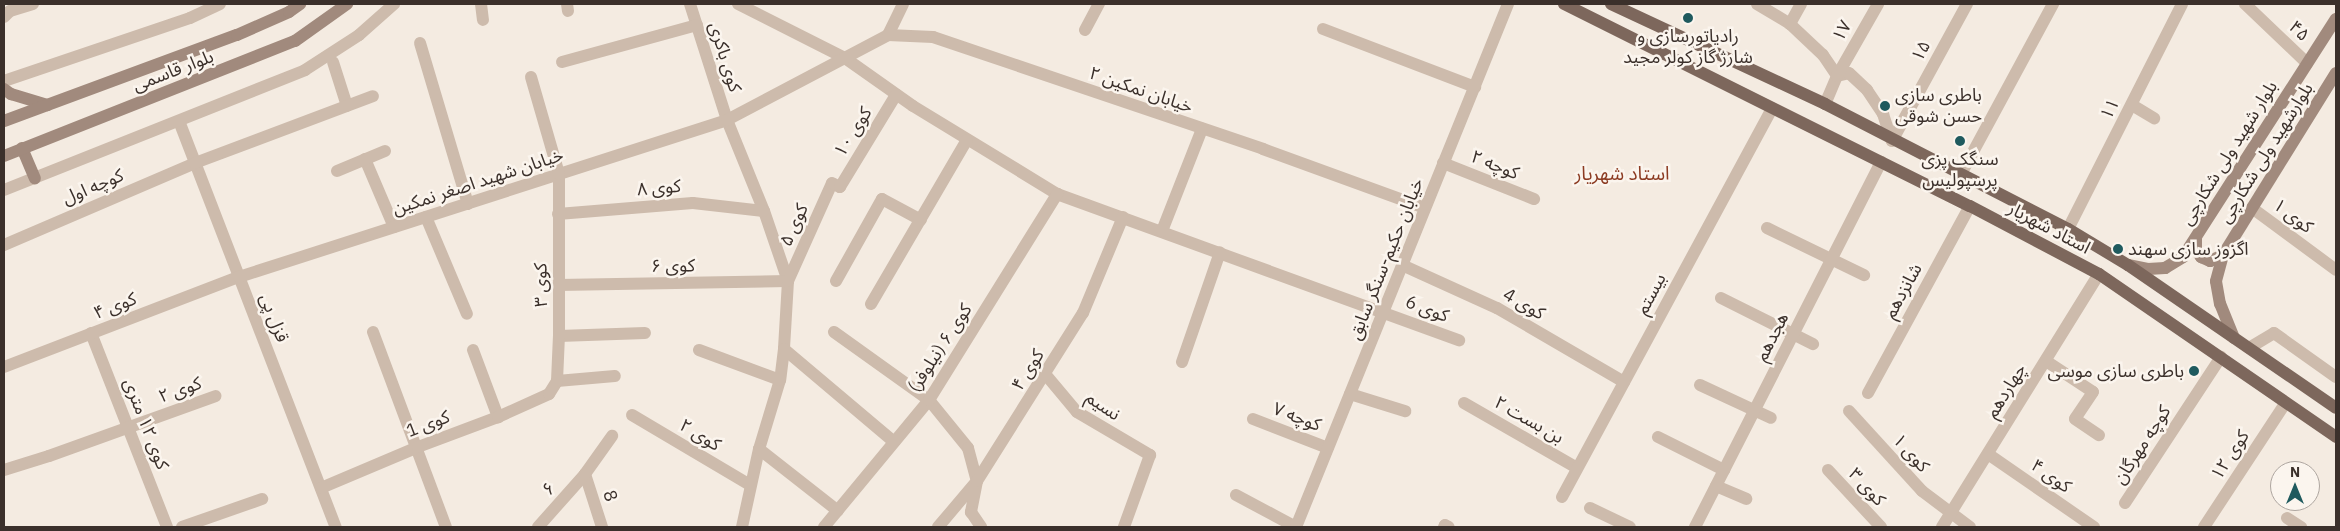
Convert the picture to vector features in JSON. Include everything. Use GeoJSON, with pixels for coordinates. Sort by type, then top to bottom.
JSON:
{"type":"FeatureCollection","features":[{"type":"Feature","properties":{"kind":"main road","name":"بلوار قاسمی"},"geometry":{"type":"LineString","coordinates":[[4,121],[236,35],[289,12],[300,4]]}},
{"type":"Feature","properties":{"kind":"main road","name":"بلوار قاسمی"},"geometry":{"type":"LineString","coordinates":[[4,156],[295,41],[348,4]]}},
{"type":"Feature","properties":{"kind":"main road","name":"استاد شهریار"},"geometry":{"type":"LineString","coordinates":[[1564,4],[1970,206],[2099,274],[2221,356],[2336,437]]}},
{"type":"Feature","properties":{"kind":"main road","name":"استاد شهریار"},"geometry":{"type":"LineString","coordinates":[[1611,4],[1825,104],[1960,176],[2068,230],[2128,265],[2336,408]]}},
{"type":"Feature","properties":{"kind":"main road","name":"بلوار شهید ولی شکارچی"},"geometry":{"type":"LineString","coordinates":[[2128,265],[2148,269],[2165,268],[2182,257],[2196,239],[2336,19]]}},
{"type":"Feature","properties":{"kind":"main road","name":"بلوارشهید ولی شکارچی"},"geometry":{"type":"LineString","coordinates":[[2234,338],[2220,304],[2216,281],[2222,255],[2336,73]]}},
{"type":"Feature","properties":{"kind":"main road"},"geometry":{"type":"LineString","coordinates":[[4,89],[10,94],[47,105]]}},
{"type":"Feature","properties":{"kind":"main road"},"geometry":{"type":"LineString","coordinates":[[22,148],[34,178]]}},
{"type":"Feature","properties":{"kind":"main road"},"geometry":{"type":"LineString","coordinates":[[2196,239],[2196,250],[2201,258],[2210,261],[2222,255]]}},
{"type":"Feature","properties":{"kind":"main road"},"geometry":{"type":"LineString","coordinates":[[2286,402],[2301,384]]}},
{"type":"Feature","properties":{"kind":"street"},"geometry":{"type":"LineString","coordinates":[[4,17],[10,11],[33,4]]}},
{"type":"Feature","properties":{"kind":"street"},"geometry":{"type":"LineString","coordinates":[[4,81],[190,18],[220,4]]}},
{"type":"Feature","properties":{"kind":"street"},"geometry":{"type":"LineString","coordinates":[[4,190],[306,70],[359,35],[394,4]]}},
{"type":"Feature","properties":{"kind":"street"},"geometry":{"type":"LineString","coordinates":[[481,4],[483,20]]}},
{"type":"Feature","properties":{"kind":"street","name":"کوی باکری"},"geometry":{"type":"LineString","coordinates":[[690,4],[726,120],[764,211],[788,281]]}},
{"type":"Feature","properties":{"kind":"street"},"geometry":{"type":"LineString","coordinates":[[738,4],[845,58],[888,34],[902,4]]}},
{"type":"Feature","properties":{"kind":"street"},"geometry":{"type":"LineString","coordinates":[[1085,30],[1098,4]]}},
{"type":"Feature","properties":{"kind":"street","name":"خیابان حکیم-سنگر سابق"},"geometry":{"type":"LineString","coordinates":[[1296,527],[1508,4]]}},
{"type":"Feature","properties":{"kind":"street"},"geometry":{"type":"LineString","coordinates":[[1757,4],[1790,24],[1823,55],[1837,76],[1849,73],[1867,90],[1883,114],[1892,140]]}},
{"type":"Feature","properties":{"kind":"street"},"geometry":{"type":"LineString","coordinates":[[1790,24],[1801,4]]}},
{"type":"Feature","properties":{"kind":"street","name":"۱۷"},"geometry":{"type":"LineString","coordinates":[[1825,104],[1837,76],[1878,4]]}},
{"type":"Feature","properties":{"kind":"street","name":"۱۵"},"geometry":{"type":"LineString","coordinates":[[1892,140],[1967,4]]}},
{"type":"Feature","properties":{"kind":"street"},"geometry":{"type":"LineString","coordinates":[[1960,176],[2053,4]]}},
{"type":"Feature","properties":{"kind":"street","name":"۱۱"},"geometry":{"type":"LineString","coordinates":[[2068,230],[2182,4]]}},
{"type":"Feature","properties":{"kind":"street","name":"۴۵"},"geometry":{"type":"LineString","coordinates":[[2245,4],[2307,63]]}},
{"type":"Feature","properties":{"kind":"street"},"geometry":{"type":"LineString","coordinates":[[562,62],[697,25]]}},
{"type":"Feature","properties":{"kind":"street"},"geometry":{"type":"LineString","coordinates":[[1323,29],[1474,87]]}},
{"type":"Feature","properties":{"kind":"street","name":"خیابان نمکین ۲"},"geometry":{"type":"LineString","coordinates":[[888,34],[933,37],[1425,208]]}},
{"type":"Feature","properties":{"kind":"street"},"geometry":{"type":"LineString","coordinates":[[420,43],[468,204]]}},
{"type":"Feature","properties":{"kind":"street","name":"کوی 6"},"geometry":{"type":"LineString","coordinates":[[845,58],[896,95],[1058,194],[1459,340]]}},
{"type":"Feature","properties":{"kind":"street","name":"خیابان شهید اصغر نمکین"},"geometry":{"type":"LineString","coordinates":[[240,277],[726,120],[845,58]]}},
{"type":"Feature","properties":{"kind":"street"},"geometry":{"type":"LineString","coordinates":[[333,62],[347,106]]}},
{"type":"Feature","properties":{"kind":"street"},"geometry":{"type":"LineString","coordinates":[[531,77],[559,174]]}},
{"type":"Feature","properties":{"kind":"street","name":"کوی ۱۰"},"geometry":{"type":"LineString","coordinates":[[836,185],[896,95]]}},
{"type":"Feature","properties":{"kind":"street","name":"کوچه اول"},"geometry":{"type":"LineString","coordinates":[[4,244],[195,163],[373,96]]}},
{"type":"Feature","properties":{"kind":"street"},"geometry":{"type":"LineString","coordinates":[[2132,105],[2154,118]]}},
{"type":"Feature","properties":{"kind":"street","name":"بیستم"},"geometry":{"type":"LineString","coordinates":[[1562,497],[1772,108]]}},
{"type":"Feature","properties":{"kind":"street","name":"قزل پی"},"geometry":{"type":"LineString","coordinates":[[179,121],[336,527]]}},
{"type":"Feature","properties":{"kind":"street"},"geometry":{"type":"LineString","coordinates":[[1162,231],[1202,129]]}},
{"type":"Feature","properties":{"kind":"street"},"geometry":{"type":"LineString","coordinates":[[871,304],[967,140]]}},
{"type":"Feature","properties":{"kind":"street"},"geometry":{"type":"LineString","coordinates":[[337,171],[385,151]]}},
{"type":"Feature","properties":{"kind":"street"},"geometry":{"type":"LineString","coordinates":[[366,159],[394,227]]}},
{"type":"Feature","properties":{"kind":"street","name":"هجدهم"},"geometry":{"type":"LineString","coordinates":[[1695,527],[1881,162]]}},
{"type":"Feature","properties":{"kind":"street","name":"کوچه ۲"},"geometry":{"type":"LineString","coordinates":[[1443,163],[1534,200]]}},
{"type":"Feature","properties":{"kind":"street","name":"کوی ۳"},"geometry":{"type":"LineString","coordinates":[[549,394],[557,381],[559,336],[559,174]]}},
{"type":"Feature","properties":{"kind":"street","name":"کوی ۵"},"geometry":{"type":"LineString","coordinates":[[788,281],[836,185]]}},
{"type":"Feature","properties":{"kind":"street","name":"کوی ۶ (نیلوفر)"},"geometry":{"type":"LineString","coordinates":[[824,527],[929,400],[1058,194]]}},
{"type":"Feature","properties":{"kind":"street"},"geometry":{"type":"LineString","coordinates":[[836,281],[882,199],[921,220]]}},
{"type":"Feature","properties":{"kind":"street","name":"کوی ۸"},"geometry":{"type":"LineString","coordinates":[[558,214],[693,203],[764,211]]}},
{"type":"Feature","properties":{"kind":"street","name":"شانزدهم"},"geometry":{"type":"LineString","coordinates":[[1868,393],[1970,206]]}},
{"type":"Feature","properties":{"kind":"street","name":"کوی ۱"},"geometry":{"type":"LineString","coordinates":[[2252,208],[2336,270]]}},
{"type":"Feature","properties":{"kind":"street"},"geometry":{"type":"LineString","coordinates":[[426,217],[467,314]]}},
{"type":"Feature","properties":{"kind":"street","name":"کوی ۴"},"geometry":{"type":"LineString","coordinates":[[938,527],[977,481],[1084,313],[1124,217]]}},
{"type":"Feature","properties":{"kind":"street"},"geometry":{"type":"LineString","coordinates":[[1767,228],[1864,276]]}},
{"type":"Feature","properties":{"kind":"street"},"geometry":{"type":"LineString","coordinates":[[1182,362],[1220,252]]}},
{"type":"Feature","properties":{"kind":"street","name":"کوی 4"},"geometry":{"type":"LineString","coordinates":[[1402,265],[1497,308],[1624,382]]}},
{"type":"Feature","properties":{"kind":"street","name":"چهاردهم"},"geometry":{"type":"LineString","coordinates":[[1942,527],[2099,274]]}},
{"type":"Feature","properties":{"kind":"street","name":"کوی ۴"},"geometry":{"type":"LineString","coordinates":[[4,367],[240,277]]}},
{"type":"Feature","properties":{"kind":"street"},"geometry":{"type":"LineString","coordinates":[[735,527],[744,523],[750,485],[780,380],[784,350],[788,281]]}},
{"type":"Feature","properties":{"kind":"street","name":"کوی ۶"},"geometry":{"type":"LineString","coordinates":[[558,285],[788,281]]}},
{"type":"Feature","properties":{"kind":"street"},"geometry":{"type":"LineString","coordinates":[[1721,298],[1812,344]]}},
{"type":"Feature","properties":{"kind":"street"},"geometry":{"type":"LineString","coordinates":[[373,332],[418,446],[446,527]]}},
{"type":"Feature","properties":{"kind":"street"},"geometry":{"type":"LineString","coordinates":[[834,332],[929,400],[968,448],[977,481],[972,512],[981,527]]}},
{"type":"Feature","properties":{"kind":"street"},"geometry":{"type":"LineString","coordinates":[[559,336],[645,333]]}},
{"type":"Feature","properties":{"kind":"street"},"geometry":{"type":"LineString","coordinates":[[2249,348],[2274,333],[2336,377]]}},
{"type":"Feature","properties":{"kind":"street","name":"کوی ۱۲ متری"},"geometry":{"type":"LineString","coordinates":[[91,334],[168,527]]}},
{"type":"Feature","properties":{"kind":"street"},"geometry":{"type":"LineString","coordinates":[[473,350],[498,416]]}},
{"type":"Feature","properties":{"kind":"street"},"geometry":{"type":"LineString","coordinates":[[699,350],[780,380]]}},
{"type":"Feature","properties":{"kind":"street"},"geometry":{"type":"LineString","coordinates":[[784,350],[894,442]]}},
{"type":"Feature","properties":{"kind":"street","name":"کوچه مهرگان"},"geometry":{"type":"LineString","coordinates":[[2125,503],[2221,356]]}},
{"type":"Feature","properties":{"kind":"street"},"geometry":{"type":"LineString","coordinates":[[2046,361],[2093,392],[2075,419],[2099,435]]}},
{"type":"Feature","properties":{"kind":"street","name":"نسیم"},"geometry":{"type":"LineString","coordinates":[[1046,375],[1076,412],[1150,455],[1124,527]]}},
{"type":"Feature","properties":{"kind":"street"},"geometry":{"type":"LineString","coordinates":[[557,381],[615,376]]}},
{"type":"Feature","properties":{"kind":"street"},"geometry":{"type":"LineString","coordinates":[[1700,385],[1771,418]]}},
{"type":"Feature","properties":{"kind":"street","name":"کوی 1"},"geometry":{"type":"LineString","coordinates":[[321,488],[418,446],[498,416],[549,394]]}},
{"type":"Feature","properties":{"kind":"street"},"geometry":{"type":"LineString","coordinates":[[1350,394],[1405,411]]}},
{"type":"Feature","properties":{"kind":"street","name":"کوی ۲"},"geometry":{"type":"LineString","coordinates":[[4,470],[216,396]]}},
{"type":"Feature","properties":{"kind":"street","name":"کوی ۱۲"},"geometry":{"type":"LineString","coordinates":[[2204,527],[2286,402]]}},
{"type":"Feature","properties":{"kind":"street","name":"بن بست ۲"},"geometry":{"type":"LineString","coordinates":[[1464,403],[1578,468]]}},
{"type":"Feature","properties":{"kind":"street","name":"کوی ۱"},"geometry":{"type":"LineString","coordinates":[[1849,411],[1922,490],[1951,513]]}},
{"type":"Feature","properties":{"kind":"street","name":"کوی ۲"},"geometry":{"type":"LineString","coordinates":[[632,415],[750,485]]}},
{"type":"Feature","properties":{"kind":"street","name":"کوچه ۷"},"geometry":{"type":"LineString","coordinates":[[1253,419],[1328,448]]}},
{"type":"Feature","properties":{"kind":"street","name":"۶"},"geometry":{"type":"LineString","coordinates":[[538,527],[585,474],[612,436]]}},
{"type":"Feature","properties":{"kind":"street"},"geometry":{"type":"LineString","coordinates":[[1658,437],[1724,470]]}},
{"type":"Feature","properties":{"kind":"street"},"geometry":{"type":"LineString","coordinates":[[760,449],[838,511]]}},
{"type":"Feature","properties":{"kind":"street","name":"کوی ۴"},"geometry":{"type":"LineString","coordinates":[[1988,454],[2094,527]]}},
{"type":"Feature","properties":{"kind":"street","name":"کوی ۳"},"geometry":{"type":"LineString","coordinates":[[1828,470],[1881,527]]}},
{"type":"Feature","properties":{"kind":"street","name":"8"},"geometry":{"type":"LineString","coordinates":[[585,474],[602,527]]}},
{"type":"Feature","properties":{"kind":"street"},"geometry":{"type":"LineString","coordinates":[[1716,486],[1746,499]]}},
{"type":"Feature","properties":{"kind":"street"},"geometry":{"type":"LineString","coordinates":[[1236,495],[1296,527]]}},
{"type":"Feature","properties":{"kind":"street"},"geometry":{"type":"LineString","coordinates":[[182,527],[262,499]]}},
{"type":"Feature","properties":{"kind":"street"},"geometry":{"type":"LineString","coordinates":[[1590,508],[1630,527]]}},
{"type":"Feature","properties":{"kind":"street"},"geometry":{"type":"LineString","coordinates":[[1951,513],[1970,527]]}},
{"type":"Feature","properties":{"kind":"street"},"geometry":{"type":"LineString","coordinates":[[2287,518],[2301,527]]}},
{"type":"Feature","properties":{"kind":"street"},"geometry":{"type":"LineString","coordinates":[[1444,527],[1445,525],[1449,527]]}},
{"type":"Feature","properties":{"kind":"place","name":"رادیاتورسازی و شارژ گاز کولر مجید"},"geometry":{"type":"Point","coordinates":[1688,18]}},
{"type":"Feature","properties":{"kind":"place","name":"باطری سازی حسن شوقی"},"geometry":{"type":"Point","coordinates":[1885,106]}},
{"type":"Feature","properties":{"kind":"place","name":"سنگک پزی پرسپولیس"},"geometry":{"type":"Point","coordinates":[1960,141]}},
{"type":"Feature","properties":{"kind":"place","name":"اگزوز سازی سهند"},"geometry":{"type":"Point","coordinates":[2118,249]}},
{"type":"Feature","properties":{"kind":"place","name":"باطری سازی موسی"},"geometry":{"type":"Point","coordinates":[2194,371]}},
{"type":"Feature","properties":{"kind":"district","name":"استاد شهریار"},"geometry":{"type":"Point","coordinates":[1622,174]}}]}
